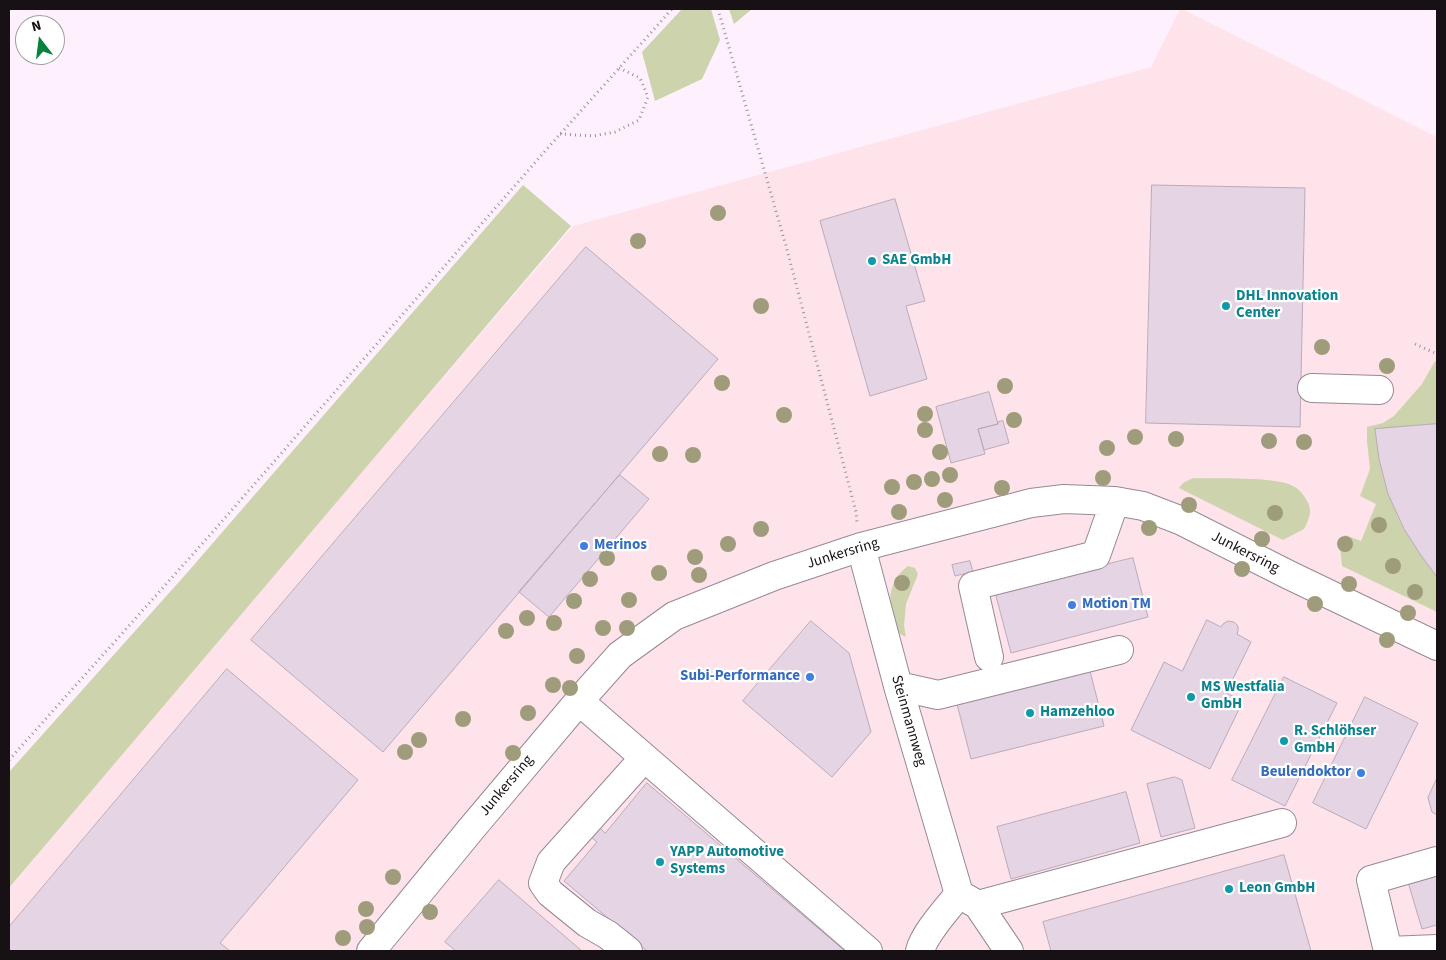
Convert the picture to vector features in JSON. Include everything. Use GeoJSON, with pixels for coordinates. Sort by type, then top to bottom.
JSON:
{"type":"FeatureCollection","features":[{"type":"Feature","properties":{"kind":"street"},"geometry":{"type":"LineString","coordinates":[[1312,388],[1379,390]]}},
{"type":"Feature","properties":{"kind":"street","name":"Junkersring"},"geometry":{"type":"LineString","coordinates":[[383,947],[579,701],[620,655],[674,616],[774,576],[861,547],[1031,503],[1064,499],[1115,501],[1143,506],[1182,521],[1437,646]]}},
{"type":"Feature","properties":{"kind":"street"},"geometry":{"type":"LineString","coordinates":[[989,657],[973,586],[1096,555],[1115,501]]}},
{"type":"Feature","properties":{"kind":"street","name":"Steinmannweg"},"geometry":{"type":"LineString","coordinates":[[861,547],[898,686],[968,900],[1009,951]]}},
{"type":"Feature","properties":{"kind":"street"},"geometry":{"type":"LineString","coordinates":[[898,686],[938,695],[1119,650]]}},
{"type":"Feature","properties":{"kind":"street"},"geometry":{"type":"LineString","coordinates":[[579,701],[868,951]]}},
{"type":"Feature","properties":{"kind":"street"},"geometry":{"type":"LineString","coordinates":[[628,951],[608,935],[587,924],[550,893],[544,883],[551,862],[644,758]]}},
{"type":"Feature","properties":{"kind":"street"},"geometry":{"type":"LineString","coordinates":[[920,951],[922,944],[941,917],[968,900],[1282,823]]}},
{"type":"Feature","properties":{"kind":"street"},"geometry":{"type":"LineString","coordinates":[[1437,861],[1371,880],[1388,951],[1437,949]]}},
{"type":"Feature","properties":{"kind":"path"},"geometry":{"type":"LineString","coordinates":[[9,760],[223,520],[560,134],[672,9]]}},
{"type":"Feature","properties":{"kind":"path"},"geometry":{"type":"LineString","coordinates":[[718,9],[793,274],[856,512],[861,547]]}},
{"type":"Feature","properties":{"kind":"path"},"geometry":{"type":"LineString","coordinates":[[560,134],[592,136],[616,132],[639,120],[648,97],[640,78],[619,68]]}},
{"type":"Feature","properties":{"kind":"path"},"geometry":{"type":"LineString","coordinates":[[1415,344],[1437,354]]}},
{"type":"Feature","properties":{"kind":"shaded area"},"geometry":{"type":"Polygon","coordinates":[[[1180,9],[1437,137],[1437,951],[9,951],[9,889],[215,643],[573,226],[1151,67],[1180,9]]]}},
{"type":"Feature","properties":{"kind":"green space"},"geometry":{"type":"Polygon","coordinates":[[[682,9],[711,9],[720,40],[702,79],[655,101],[642,52],[682,9]]]}},
{"type":"Feature","properties":{"kind":"green space"},"geometry":{"type":"Polygon","coordinates":[[[729,9],[752,9],[734,24],[729,9]]]}},
{"type":"Feature","properties":{"kind":"green space"},"geometry":{"type":"Polygon","coordinates":[[[523,185],[571,226],[9,888],[9,772],[186,574],[523,185]]]}},
{"type":"Feature","properties":{"kind":"green space"},"geometry":{"type":"Polygon","coordinates":[[[1435,361],[1437,363],[1437,612],[1342,566],[1340,546],[1345,535],[1361,541],[1376,504],[1360,496],[1370,469],[1367,427],[1383,423],[1394,416],[1422,384],[1435,361]]]}},
{"type":"Feature","properties":{"kind":"green space"},"geometry":{"type":"Polygon","coordinates":[[[1193,478],[1260,479],[1285,483],[1299,490],[1304,497],[1310,508],[1308,520],[1304,529],[1283,540],[1179,488],[1183,483],[1193,478]]]}},
{"type":"Feature","properties":{"kind":"green space"},"geometry":{"type":"Polygon","coordinates":[[[908,566],[915,568],[918,574],[906,604],[904,626],[906,637],[898,632],[896,628],[891,612],[890,597],[897,577],[908,566]]]}},
{"type":"Feature","properties":{"kind":"building","name":"DHL Innovation Center"},"geometry":{"type":"Polygon","coordinates":[[[1152,185],[1305,188],[1300,427],[1146,423],[1152,185]]]}},
{"type":"Feature","properties":{"kind":"building","name":"SAE GmbH"},"geometry":{"type":"Polygon","coordinates":[[[895,199],[925,301],[906,306],[927,379],[870,396],[820,221],[895,199]]]}},
{"type":"Feature","properties":{"kind":"building"},"geometry":{"type":"Polygon","coordinates":[[[586,247],[718,359],[383,752],[251,640],[586,247]]]}},
{"type":"Feature","properties":{"kind":"building"},"geometry":{"type":"Polygon","coordinates":[[[989,392],[998,424],[978,429],[985,454],[951,463],[936,407],[989,392]]]}},
{"type":"Feature","properties":{"kind":"building"},"geometry":{"type":"Polygon","coordinates":[[[1003,421],[1009,443],[984,450],[978,429],[1003,421]]]}},
{"type":"Feature","properties":{"kind":"building"},"geometry":{"type":"Polygon","coordinates":[[[1437,424],[1437,577],[1404,529],[1388,494],[1379,459],[1375,429],[1437,424]]]}},
{"type":"Feature","properties":{"kind":"building","name":"Merinos"},"geometry":{"type":"Polygon","coordinates":[[[620,475],[649,499],[549,617],[519,592],[620,475]]]}},
{"type":"Feature","properties":{"kind":"building","name":"Motion TM"},"geometry":{"type":"Polygon","coordinates":[[[1133,558],[1148,617],[1011,653],[995,592],[1133,558]]]}},
{"type":"Feature","properties":{"kind":"building"},"geometry":{"type":"Polygon","coordinates":[[[970,561],[973,572],[955,576],[952,565],[970,561]]]}},
{"type":"Feature","properties":{"kind":"building","name":"MS Westfalia GmbH"},"geometry":{"type":"Polygon","coordinates":[[[1207,620],[1221,627],[1228,621],[1234,622],[1238,626],[1237,634],[1251,642],[1226,693],[1243,701],[1210,769],[1131,730],[1164,662],[1182,671],[1207,620]]]}},
{"type":"Feature","properties":{"kind":"building","name":"Subi-Performance"},"geometry":{"type":"Polygon","coordinates":[[[811,621],[849,653],[871,732],[832,777],[743,701],[811,621]]]}},
{"type":"Feature","properties":{"kind":"building","name":"Hamzehloo"},"geometry":{"type":"Polygon","coordinates":[[[1089,667],[1104,726],[971,759],[956,700],[1089,667]]]}},
{"type":"Feature","properties":{"kind":"building"},"geometry":{"type":"Polygon","coordinates":[[[227,669],[358,780],[220,943],[230,951],[9,951],[9,927],[227,669]]]}},
{"type":"Feature","properties":{"kind":"building","name":"R. Schlöhser GmbH"},"geometry":{"type":"Polygon","coordinates":[[[1284,677],[1337,703],[1285,806],[1232,780],[1284,677]]]}},
{"type":"Feature","properties":{"kind":"building","name":"Beulendoktor"},"geometry":{"type":"Polygon","coordinates":[[[1365,697],[1418,723],[1366,829],[1313,803],[1365,697]]]}},
{"type":"Feature","properties":{"kind":"building"},"geometry":{"type":"Polygon","coordinates":[[[1175,777],[1182,780],[1195,828],[1161,837],[1147,784],[1175,777]]]}},
{"type":"Feature","properties":{"kind":"building"},"geometry":{"type":"Polygon","coordinates":[[[1437,778],[1437,815],[1432,812],[1428,798],[1437,778]]]}},
{"type":"Feature","properties":{"kind":"building","name":"YAPP Automotive Systems"},"geometry":{"type":"Polygon","coordinates":[[[647,783],[845,951],[647,951],[564,881],[597,842],[591,837],[599,827],[605,833],[647,783]]]}},
{"type":"Feature","properties":{"kind":"building"},"geometry":{"type":"Polygon","coordinates":[[[1126,792],[1140,843],[1011,879],[997,827],[1126,792]]]}},
{"type":"Feature","properties":{"kind":"building","name":"Leon GmbH"},"geometry":{"type":"Polygon","coordinates":[[[1284,855],[1311,951],[1051,951],[1043,922],[1284,855]]]}},
{"type":"Feature","properties":{"kind":"building"},"geometry":{"type":"Polygon","coordinates":[[[1437,873],[1437,925],[1422,929],[1408,882],[1437,873]]]}},
{"type":"Feature","properties":{"kind":"building"},"geometry":{"type":"Polygon","coordinates":[[[499,880],[582,951],[456,951],[445,942],[499,880]]]}},
{"type":"Feature","properties":{"kind":"place","name":"SAE GmbH"},"geometry":{"type":"Point","coordinates":[872,261]}},
{"type":"Feature","properties":{"kind":"place","name":"DHL Innovation Center"},"geometry":{"type":"Point","coordinates":[1226,306]}},
{"type":"Feature","properties":{"kind":"place","name":"Merinos"},"geometry":{"type":"Point","coordinates":[584,546]}},
{"type":"Feature","properties":{"kind":"place","name":"Motion TM"},"geometry":{"type":"Point","coordinates":[1072,605]}},
{"type":"Feature","properties":{"kind":"place","name":"Subi-Performance"},"geometry":{"type":"Point","coordinates":[810,677]}},
{"type":"Feature","properties":{"kind":"place","name":"MS Westfalia GmbH"},"geometry":{"type":"Point","coordinates":[1191,697]}},
{"type":"Feature","properties":{"kind":"place","name":"Hamzehloo"},"geometry":{"type":"Point","coordinates":[1030,713]}},
{"type":"Feature","properties":{"kind":"place","name":"R. Schlöhser GmbH"},"geometry":{"type":"Point","coordinates":[1284,741]}},
{"type":"Feature","properties":{"kind":"place","name":"Beulendoktor"},"geometry":{"type":"Point","coordinates":[1361,773]}},
{"type":"Feature","properties":{"kind":"place","name":"YAPP Automotive Systems"},"geometry":{"type":"Point","coordinates":[660,862]}},
{"type":"Feature","properties":{"kind":"place","name":"Leon GmbH"},"geometry":{"type":"Point","coordinates":[1229,889]}}]}
